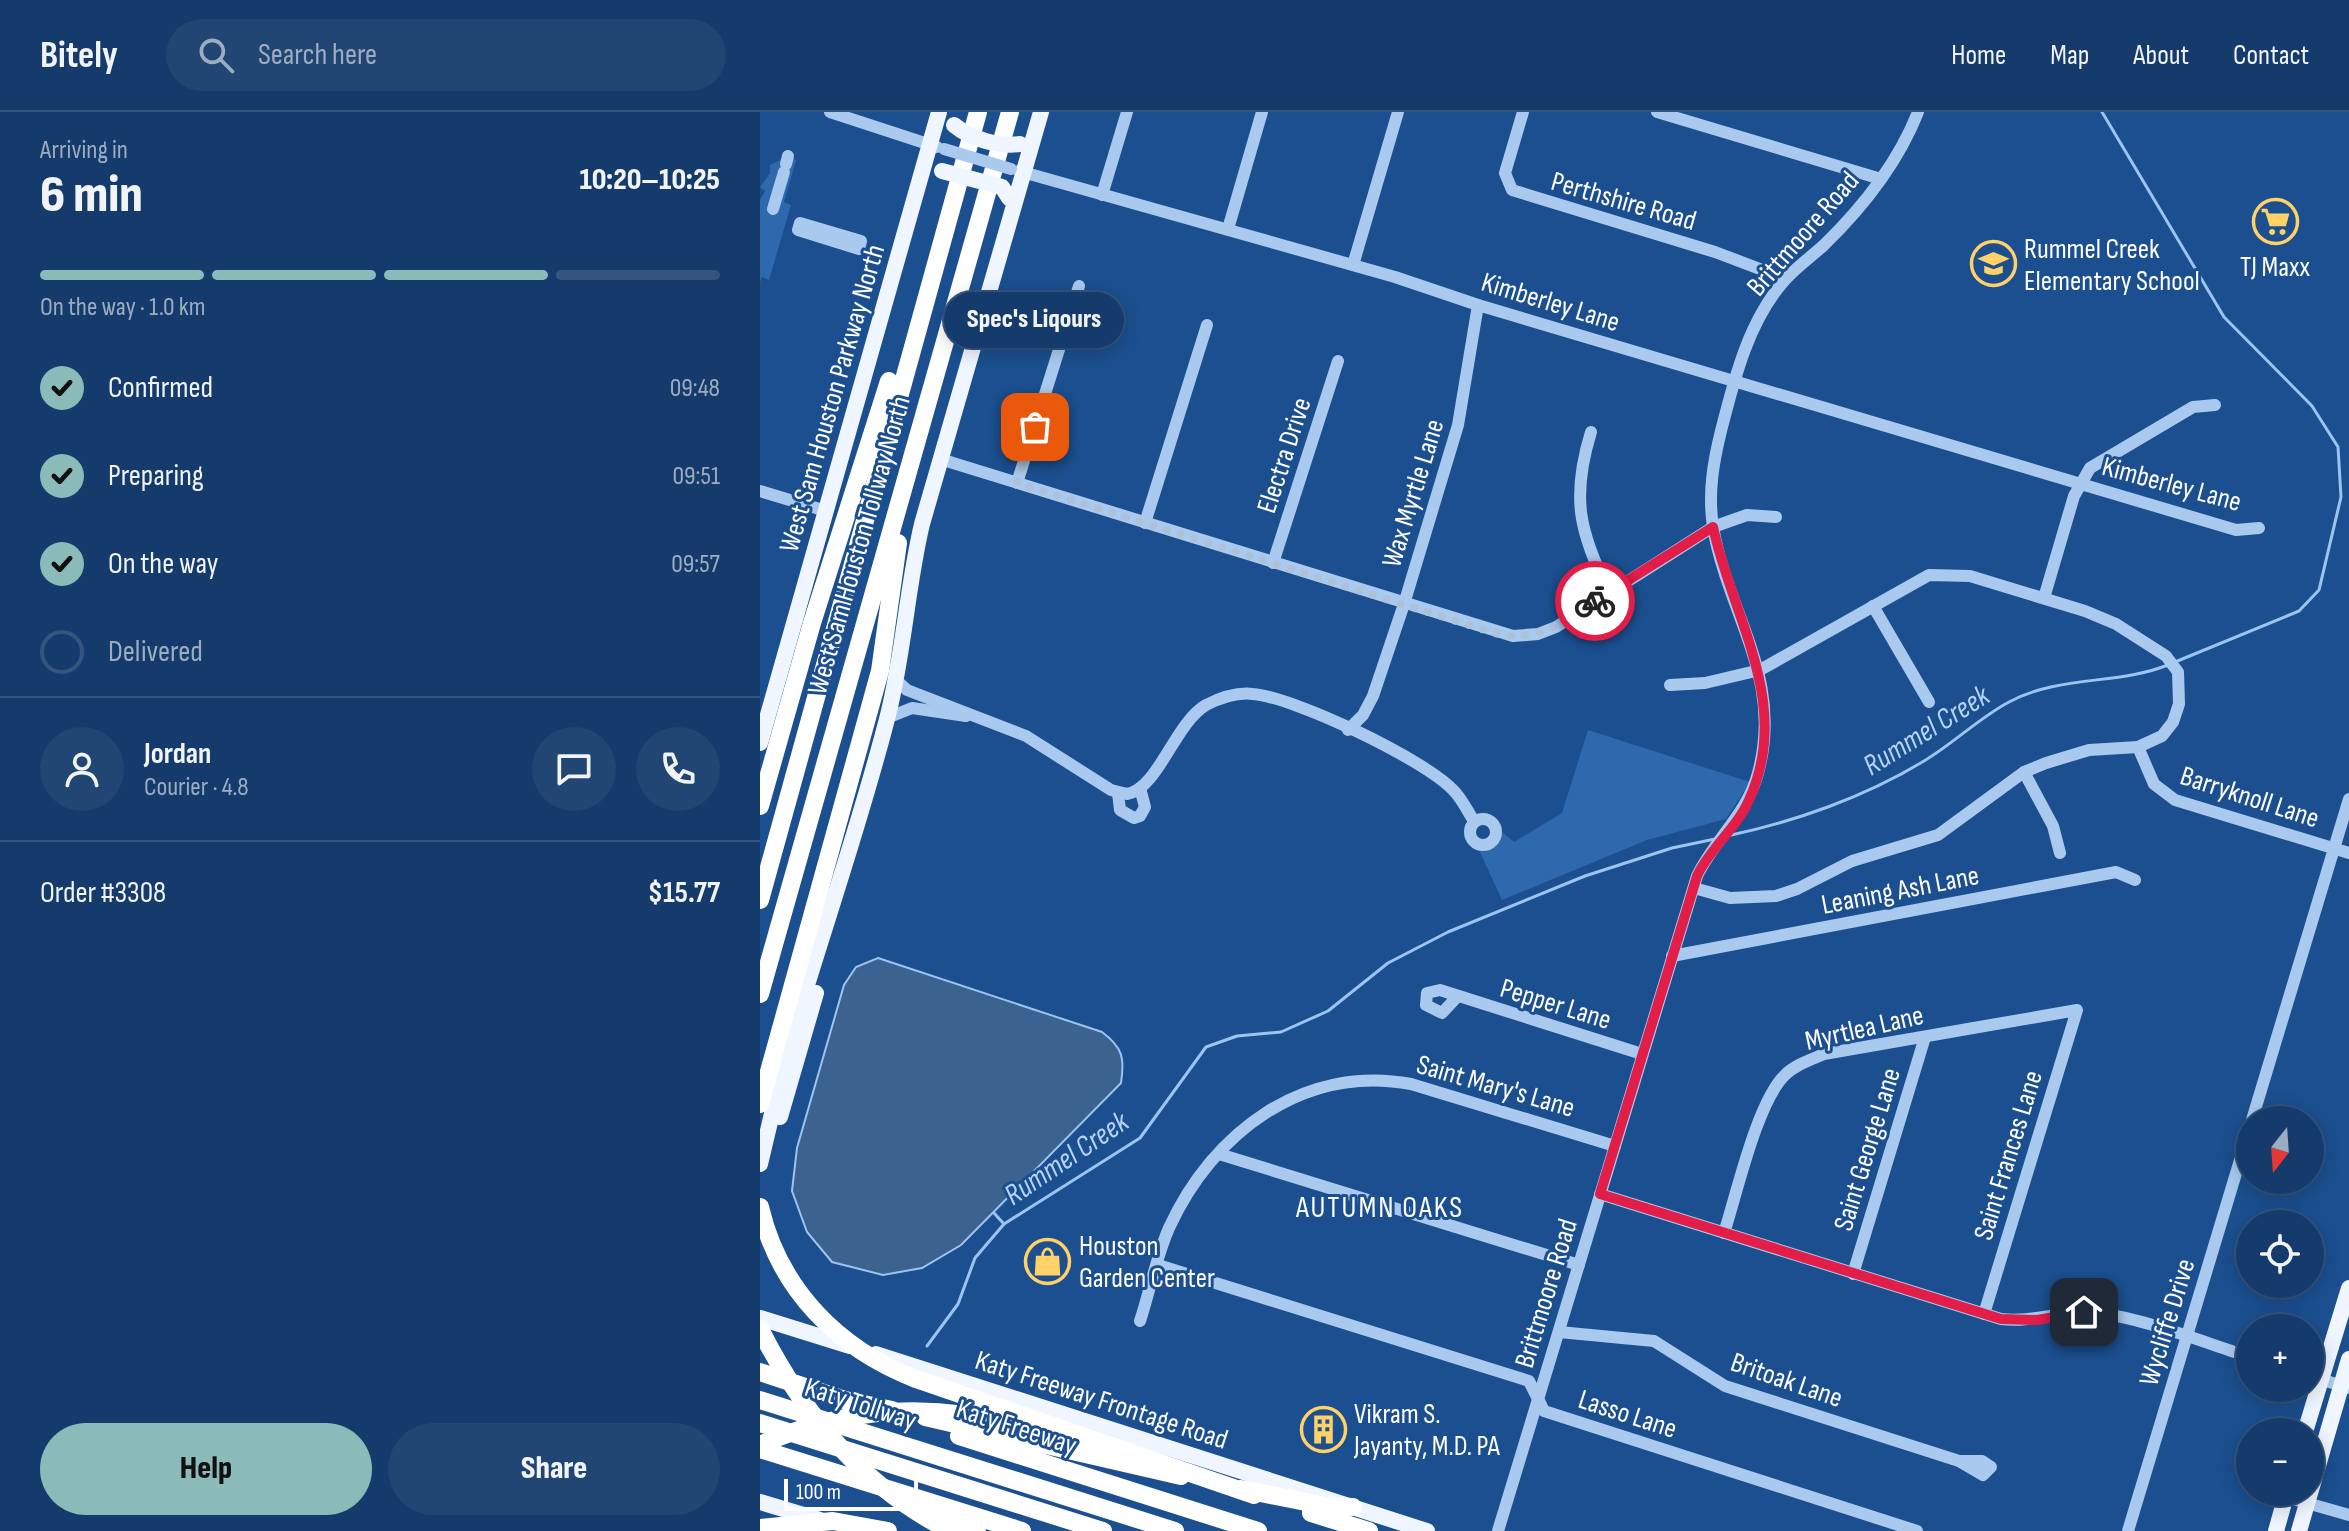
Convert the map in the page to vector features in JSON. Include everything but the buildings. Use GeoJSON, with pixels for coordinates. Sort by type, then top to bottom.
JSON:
{"type":"FeatureCollection","features":[{"type":"Feature","properties":{"kind":"highway","name":"West Sam Houston Tollway North"},"geometry":{"type":"LineString","coordinates":[[760,900],[978,112]]}},
{"type":"Feature","properties":{"kind":"highway","name":"West Sam Houston Tollway North"},"geometry":{"type":"LineString","coordinates":[[760,994],[1010,112]]}},
{"type":"Feature","properties":{"kind":"highway"},"geometry":{"type":"LineString","coordinates":[[760,806],[781,726],[918,286],[932,273]]}},
{"type":"Feature","properties":{"kind":"highway"},"geometry":{"type":"LineString","coordinates":[[760,1104],[880,671],[900,526],[930,396]]}},
{"type":"Feature","properties":{"kind":"highway"},"geometry":{"type":"LineString","coordinates":[[760,1065],[789,993]]}},
{"type":"Feature","properties":{"kind":"highway"},"geometry":{"type":"LineString","coordinates":[[760,1207],[773,1247],[796,1290],[825,1324],[868,1356],[916,1379],[1254,1495]]}},
{"type":"Feature","properties":{"kind":"highway"},"geometry":{"type":"LineString","coordinates":[[764,1325],[801,1397],[855,1463],[907,1506],[951,1531]]}},
{"type":"Feature","properties":{"kind":"highway","name":"Katy Freeway"},"geometry":{"type":"LineString","coordinates":[[760,1372],[1258,1531]]}},
{"type":"Feature","properties":{"kind":"highway"},"geometry":{"type":"LineString","coordinates":[[840,1399],[1084,1456],[1326,1506],[1353,1507]]}},
{"type":"Feature","properties":{"kind":"highway","name":"Katy Tollway"},"geometry":{"type":"LineString","coordinates":[[760,1400],[1175,1531]]}},
{"type":"Feature","properties":{"kind":"highway"},"geometry":{"type":"LineString","coordinates":[[760,1447],[852,1415],[889,1410],[954,1412],[1002,1422],[1369,1531]]}},
{"type":"Feature","properties":{"kind":"highway","name":"Katy Tollway"},"geometry":{"type":"LineString","coordinates":[[760,1423],[1103,1531]]}},
{"type":"Feature","properties":{"kind":"highway"},"geometry":{"type":"LineString","coordinates":[[760,1447],[1022,1531]]}},
{"type":"Feature","properties":{"kind":"highway"},"geometry":{"type":"LineString","coordinates":[[842,1474],[977,1531]]}},
{"type":"Feature","properties":{"kind":"highway"},"geometry":{"type":"LineString","coordinates":[[760,1528],[833,1521],[888,1531]]}},
{"type":"Feature","properties":{"kind":"main road","name":"West Sam Houston Parkway North"},"geometry":{"type":"LineString","coordinates":[[760,743],[920,183],[936,147],[939,112]]}},
{"type":"Feature","properties":{"kind":"main road"},"geometry":{"type":"LineString","coordinates":[[760,1164],[791,1039],[845,870],[897,681],[911,572],[940,459],[1017,171],[1041,112]]}},
{"type":"Feature","properties":{"kind":"main road"},"geometry":{"type":"LineString","coordinates":[[951,119],[978,138],[1008,146],[1020,144],[1035,133]]}},
{"type":"Feature","properties":{"kind":"main road"},"geometry":{"type":"LineString","coordinates":[[920,183],[942,171],[1002,187],[1010,206]]}},
{"type":"Feature","properties":{"kind":"main road"},"geometry":{"type":"LineString","coordinates":[[760,1175],[792,1085],[843,892],[845,870]]}},
{"type":"Feature","properties":{"kind":"main road"},"geometry":{"type":"LineString","coordinates":[[2324,1354],[2349,1288]]}},
{"type":"Feature","properties":{"kind":"main road"},"geometry":{"type":"LineString","coordinates":[[760,1309],[764,1325]]}},
{"type":"Feature","properties":{"kind":"main road","name":"Katy Freeway Frontage Road"},"geometry":{"type":"LineString","coordinates":[[764,1325],[1427,1531]]}},
{"type":"Feature","properties":{"kind":"main road"},"geometry":{"type":"LineString","coordinates":[[2324,1451],[2345,1387],[2349,1359]]}},
{"type":"Feature","properties":{"kind":"main road"},"geometry":{"type":"LineString","coordinates":[[760,1502],[855,1531]]}},
{"type":"Feature","properties":{"kind":"main road"},"geometry":{"type":"LineString","coordinates":[[2276,1531],[2283,1506]]}},
{"type":"Feature","properties":{"kind":"main road"},"geometry":{"type":"LineString","coordinates":[[2299,1531],[2306,1506]]}},
{"type":"Feature","properties":{"kind":"street","name":"Kimberley Lane"},"geometry":{"type":"LineString","coordinates":[[830,112],[936,147],[1353,265],[2236,530],[2259,528]]}},
{"type":"Feature","properties":{"kind":"street"},"geometry":{"type":"LineString","coordinates":[[1102,195],[1127,112]]}},
{"type":"Feature","properties":{"kind":"street"},"geometry":{"type":"LineString","coordinates":[[1228,229],[1262,112]]}},
{"type":"Feature","properties":{"kind":"street"},"geometry":{"type":"LineString","coordinates":[[1353,265],[1398,112]]}},
{"type":"Feature","properties":{"kind":"street","name":"Perthshire Road"},"geometry":{"type":"LineString","coordinates":[[1523,112],[1505,173],[1512,190],[1715,252],[1773,274],[1783,282]]}},
{"type":"Feature","properties":{"kind":"street"},"geometry":{"type":"LineString","coordinates":[[1657,112],[1881,179]]}},
{"type":"Feature","properties":{"kind":"street","name":"Brittmoore Road"},"geometry":{"type":"LineString","coordinates":[[1498,1531],[1694,888],[1705,859],[1750,799],[1764,737],[1766,712],[1760,670],[1713,527],[1711,476],[1735,380],[1752,333],[1783,282],[1826,243],[1881,179],[1906,139],[1918,112]]}},
{"type":"Feature","properties":{"kind":"street"},"geometry":{"type":"LineString","coordinates":[[773,209],[786,164]]}},
{"type":"Feature","properties":{"kind":"street"},"geometry":{"type":"LineString","coordinates":[[1017,483],[1079,286]]}},
{"type":"Feature","properties":{"kind":"street","name":"Wax Myrtle Lane"},"geometry":{"type":"LineString","coordinates":[[1348,730],[1363,715],[1373,696],[1404,604],[1458,425],[1478,305]]}},
{"type":"Feature","properties":{"kind":"street"},"geometry":{"type":"LineString","coordinates":[[1145,523],[1207,325]]}},
{"type":"Feature","properties":{"kind":"street","name":"Electra Drive"},"geometry":{"type":"LineString","coordinates":[[1273,563],[1338,361]]}},
{"type":"Feature","properties":{"kind":"street"},"geometry":{"type":"LineString","coordinates":[[2044,598],[2079,483],[2090,468],[2193,407],[2215,405]]}},
{"type":"Feature","properties":{"kind":"street"},"geometry":{"type":"LineString","coordinates":[[1591,432],[1584,457],[1578,507],[1590,555],[1609,592]]}},
{"type":"Feature","properties":{"kind":"street"},"geometry":{"type":"LineString","coordinates":[[940,459],[1498,634],[1525,637],[1556,627],[1713,527],[1747,515],[1776,517]]}},
{"type":"Feature","properties":{"kind":"street"},"geometry":{"type":"LineString","coordinates":[[760,491],[826,511]]}},
{"type":"Feature","properties":{"kind":"street"},"geometry":{"type":"LineString","coordinates":[[1670,685],[1705,683],[1760,670],[1929,575],[1948,573],[2044,598],[2116,624],[2166,656],[2178,672],[2179,704],[2173,722],[2162,736],[2138,747],[2089,750],[2024,772],[1938,835],[1920,843],[1852,861],[1797,889],[1776,896],[1730,898],[1694,888]]}},
{"type":"Feature","properties":{"kind":"street"},"geometry":{"type":"LineString","coordinates":[[1873,606],[1929,702]]}},
{"type":"Feature","properties":{"kind":"street"},"geometry":{"type":"LineString","coordinates":[[897,681],[909,691],[1043,744],[1118,793],[1132,794],[1140,788],[1195,713],[1223,698],[1254,694],[1327,717],[1429,770],[1455,791],[1474,821]]}},
{"type":"Feature","properties":{"kind":"street"},"geometry":{"type":"LineString","coordinates":[[887,718],[912,708],[973,716]]}},
{"type":"Feature","properties":{"kind":"street","name":"Barryknoll Lane"},"geometry":{"type":"LineString","coordinates":[[2138,747],[2154,784],[2175,800],[2349,853]]}},
{"type":"Feature","properties":{"kind":"street"},"geometry":{"type":"LineString","coordinates":[[2024,772],[2053,826],[2060,853]]}},
{"type":"Feature","properties":{"kind":"street"},"geometry":{"type":"LineString","coordinates":[[1118,793],[1120,810],[1134,818],[1140,816],[1145,807],[1140,788]]}},
{"type":"Feature","properties":{"kind":"street"},"geometry":{"type":"LineString","coordinates":[[2256,1106],[2349,799]]}},
{"type":"Feature","properties":{"kind":"street","name":"Leaning Ash Lane"},"geometry":{"type":"LineString","coordinates":[[1672,956],[2116,872],[2135,880]]}},
{"type":"Feature","properties":{"kind":"street","name":"Pepper Lane"},"geometry":{"type":"LineString","coordinates":[[1456,998],[1642,1054]]}},
{"type":"Feature","properties":{"kind":"street","name":"Myrtlea Lane"},"geometry":{"type":"LineString","coordinates":[[1724,1233],[1766,1103],[1786,1073],[1824,1054],[2077,1010]]}},
{"type":"Feature","properties":{"kind":"street","name":"Saint Frances Lane"},"geometry":{"type":"LineString","coordinates":[[1984,1314],[2077,1010]]}},
{"type":"Feature","properties":{"kind":"street","name":"Saint George Lane"},"geometry":{"type":"LineString","coordinates":[[1853,1274],[1925,1037]]}},
{"type":"Feature","properties":{"kind":"street","name":"Saint Mary's Lane"},"geometry":{"type":"LineString","coordinates":[[1140,1321],[1168,1230],[1189,1191],[1219,1154],[1273,1108],[1324,1084],[1362,1079],[1411,1084],[1615,1146]]}},
{"type":"Feature","properties":{"kind":"street"},"geometry":{"type":"LineString","coordinates":[[1219,1154],[1579,1265]]}},
{"type":"Feature","properties":{"kind":"street","name":"Wycliffe Drive"},"geometry":{"type":"LineString","coordinates":[[2128,1531],[2236,1174]]}},
{"type":"Feature","properties":{"kind":"street"},"geometry":{"type":"LineString","coordinates":[[1600,1194],[1984,1314],[2020,1322],[2071,1313],[2099,1313],[2236,1353]]}},
{"type":"Feature","properties":{"kind":"street","name":"Lasso Lane"},"geometry":{"type":"LineString","coordinates":[[1158,1265],[1529,1381],[1544,1411],[1917,1531]]}},
{"type":"Feature","properties":{"kind":"street","name":"Britoak Lane"},"geometry":{"type":"LineString","coordinates":[[1559,1332],[1654,1341],[1725,1386],[1959,1461]]}},
{"type":"Feature","properties":{"kind":"street"},"geometry":{"type":"LineString","coordinates":[[2324,1381],[2345,1387]]}},
{"type":"Feature","properties":{"kind":"street"},"geometry":{"type":"LineString","coordinates":[[2318,1506],[2349,1515]]}},
{"type":"Feature","properties":{"kind":"shaded area"},"geometry":{"type":"Polygon","coordinates":[[[786,157],[796,160],[784,202],[791,205],[769,280],[762,277],[760,282],[760,200],[765,191],[760,187],[770,173],[770,165],[786,157]]]}},
{"type":"Feature","properties":{"kind":"shaded area"},"geometry":{"type":"Polygon","coordinates":[[[1588,730],[1750,782],[1726,819],[1647,840],[1502,900],[1479,850],[1494,846],[1501,831],[1514,842],[1562,813],[1588,730]]]}},
{"type":"Feature","properties":{"kind":"shaded area"},"geometry":{"type":"Polygon","coordinates":[[[878,958],[1102,1032],[1118,1048],[1123,1066],[1121,1083],[961,1245],[922,1268],[883,1275],[832,1262],[807,1232],[792,1191],[797,1148],[844,985],[856,967],[878,958]]]}},
{"type":"Feature","properties":{"kind":"waterway","name":"Rummel Creek"},"geometry":{"type":"LineString","coordinates":[[2102,112],[2224,317],[2312,406],[2338,447],[2341,497],[2319,590],[2299,611],[2175,662]]}},
{"type":"Feature","properties":{"kind":"waterway","name":"Rummel Creek"},"geometry":{"type":"LineString","coordinates":[[1727,836],[1803,816],[1878,786],[1935,754],[1998,708],[2028,693],[2168,665]]}},
{"type":"Feature","properties":{"kind":"waterway","name":"Rummel Creek"},"geometry":{"type":"LineString","coordinates":[[927,1346],[958,1304],[975,1258],[1004,1224],[1140,1138],[1206,1047],[1237,1036],[1281,1032],[1328,1011],[1388,963],[1448,932],[1585,876],[1672,848],[1715,839]]}},
{"type":"Feature","properties":{"kind":"waterway"},"geometry":{"type":"LineString","coordinates":[[994,1213],[1004,1224]]}},
{"type":"Feature","properties":{"kind":"way so far"},"geometry":{"type":"LineString","coordinates":[[1035,427],[1017,483],[1498,634],[1525,637],[1538,634],[1556,627],[1595,601]]}},
{"type":"Feature","properties":{"kind":"place","name":"TJ Maxx"},"geometry":{"type":"Point","coordinates":[2275,222]}},
{"type":"Feature","properties":{"kind":"place","name":"Rummel Creek Elementary School"},"geometry":{"type":"Point","coordinates":[1993,264]}},
{"type":"Feature","properties":{"kind":"place","name":"Spec's Liqours"},"geometry":{"type":"Point","coordinates":[1035,427]}},
{"type":"Feature","properties":{"kind":"place","name":"Houston Garden Center"},"geometry":{"type":"Point","coordinates":[1048,1261]}},
{"type":"Feature","properties":{"kind":"place","name":"Vikram S. Jayanty, M.D. PA"},"geometry":{"type":"Point","coordinates":[1323,1429]}},
{"type":"Feature","properties":{"kind":"district","name":"AUTUMN OAKS"},"geometry":{"type":"Point","coordinates":[1380,1207]}},
{"type":"Feature","properties":{"kind":"route"},"geometry":{"type":"LineString","coordinates":[[1595,601],[1713,527],[1760,670],[1766,712],[1759,773],[1744,811],[1705,859],[1697,876],[1600,1194],[2001,1319],[2020,1322],[2084,1312]]}}]}
